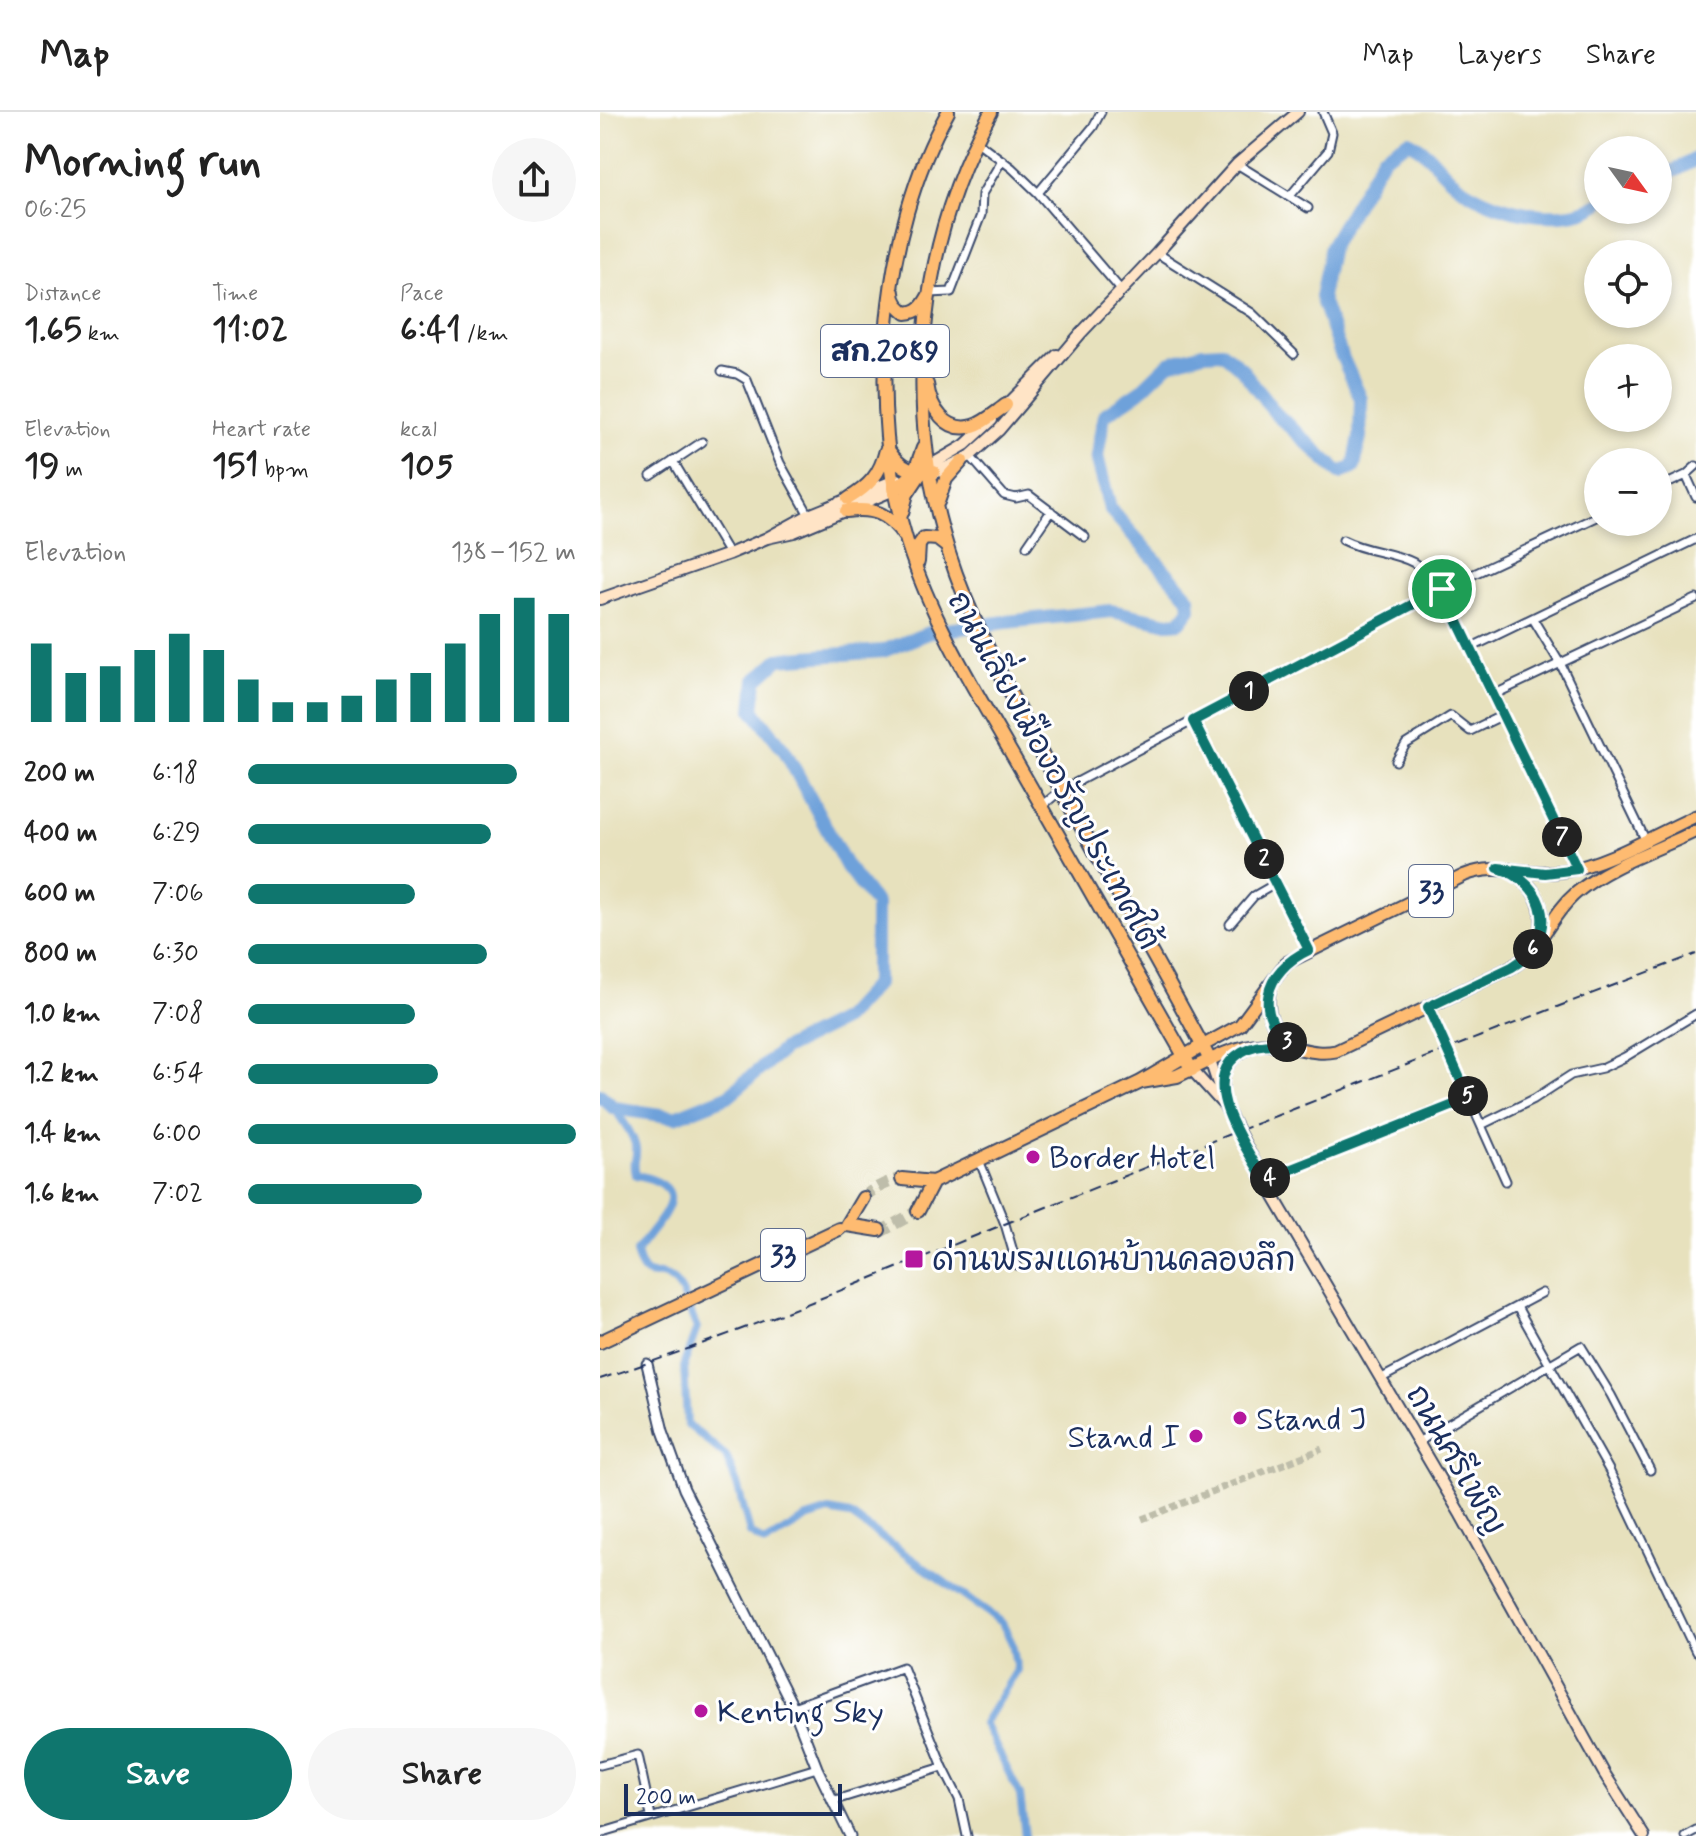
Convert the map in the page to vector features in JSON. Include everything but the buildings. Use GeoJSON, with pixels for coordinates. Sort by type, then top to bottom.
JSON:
{"type":"FeatureCollection","features":[{"type":"Feature","properties":{"kind":"highway","name":"ถนนเลี่ยงเมืองอรัญประเทศใต้"},"geometry":{"type":"LineString","coordinates":[[991,112],[955,185],[930,293],[922,402],[925,441],[901,516],[907,542],[960,664],[1192,1070]]}},
{"type":"Feature","properties":{"kind":"highway","name":"ถนนเลี่ยงเมืองอรัญประเทศใต้"},"geometry":{"type":"LineString","coordinates":[[942,114],[910,204],[893,284],[883,386],[888,446],[936,502],[961,588],[992,657],[1060,791],[1210,1060]]}},
{"type":"Feature","properties":{"kind":"highway"},"geometry":{"type":"LineString","coordinates":[[893,284],[893,298],[906,313],[915,313],[930,293]]}},
{"type":"Feature","properties":{"kind":"highway"},"geometry":{"type":"LineString","coordinates":[[924,365],[928,392],[937,413],[953,425],[976,426],[1006,405]]}},
{"type":"Feature","properties":{"kind":"highway"},"geometry":{"type":"LineString","coordinates":[[888,446],[897,462],[915,477],[901,516]]}},
{"type":"Feature","properties":{"kind":"highway"},"geometry":{"type":"LineString","coordinates":[[847,505],[878,474],[888,446]]}},
{"type":"Feature","properties":{"kind":"highway"},"geometry":{"type":"LineString","coordinates":[[936,502],[946,479],[966,458]]}},
{"type":"Feature","properties":{"kind":"highway"},"geometry":{"type":"LineString","coordinates":[[847,505],[879,512],[898,527],[907,542]]}},
{"type":"Feature","properties":{"kind":"highway"},"geometry":{"type":"LineString","coordinates":[[918,569],[917,552],[924,538],[937,539],[947,548]]}},
{"type":"Feature","properties":{"kind":"highway","name":"33"},"geometry":{"type":"LineString","coordinates":[[1141,1082],[1202,1046]]}},
{"type":"Feature","properties":{"kind":"highway"},"geometry":{"type":"LineString","coordinates":[[902,1179],[933,1182],[1141,1082],[1177,1076],[1210,1060]]}},
{"type":"Feature","properties":{"kind":"highway"},"geometry":{"type":"LineString","coordinates":[[918,1211],[933,1182]]}},
{"type":"Feature","properties":{"kind":"highway"},"geometry":{"type":"LineString","coordinates":[[863,1198],[847,1225],[879,1230]]}},
{"type":"Feature","properties":{"kind":"highway","name":"33"},"geometry":{"type":"LineString","coordinates":[[600,1342],[839,1229]]}},
{"type":"Feature","properties":{"kind":"main road"},"geometry":{"type":"LineString","coordinates":[[767,538],[794,532],[847,505],[966,458],[1023,404],[1081,333],[1237,164],[1298,112]]}},
{"type":"Feature","properties":{"kind":"main road"},"geometry":{"type":"LineString","coordinates":[[915,477],[965,445],[1036,373],[1081,333]]}},
{"type":"Feature","properties":{"kind":"main road"},"geometry":{"type":"LineString","coordinates":[[600,599],[729,554],[809,515],[847,505]]}},
{"type":"Feature","properties":{"kind":"main road","name":"33"},"geometry":{"type":"LineString","coordinates":[[1202,1046],[1240,1025],[1252,1013],[1286,963],[1465,875],[1498,868],[1545,873],[1577,869],[1696,816]]}},
{"type":"Feature","properties":{"kind":"main road"},"geometry":{"type":"LineString","coordinates":[[1210,1060],[1257,1044],[1296,1048],[1314,1054],[1336,1051],[1522,962],[1564,904],[1590,883],[1696,831]]}},
{"type":"Feature","properties":{"kind":"main road"},"geometry":{"type":"LineString","coordinates":[[1498,868],[1521,877],[1537,897],[1542,913],[1539,939]]}},
{"type":"Feature","properties":{"kind":"main road"},"geometry":{"type":"LineString","coordinates":[[1272,982],[1268,1008],[1272,1024],[1284,1040],[1296,1048]]}},
{"type":"Feature","properties":{"kind":"main road"},"geometry":{"type":"LineString","coordinates":[[1226,1108],[1222,1077],[1228,1064],[1238,1054],[1257,1044]]}},
{"type":"Feature","properties":{"kind":"main road","name":"ถนนศรีเพ็ญ"},"geometry":{"type":"LineString","coordinates":[[1210,1060],[1226,1108],[1264,1180],[1461,1515],[1604,1773],[1644,1836]]}},
{"type":"Feature","properties":{"kind":"main road","name":"ถนนศรีเพ็ญ"},"geometry":{"type":"LineString","coordinates":[[1192,1070],[1226,1108]]}},
{"type":"Feature","properties":{"kind":"street"},"geometry":{"type":"LineString","coordinates":[[1038,193],[1093,127],[1101,112]]}},
{"type":"Feature","properties":{"kind":"street"},"geometry":{"type":"LineString","coordinates":[[1290,196],[1328,151],[1332,133],[1323,112]]}},
{"type":"Feature","properties":{"kind":"street"},"geometry":{"type":"LineString","coordinates":[[975,140],[1038,193],[1121,290]]}},
{"type":"Feature","properties":{"kind":"street"},"geometry":{"type":"LineString","coordinates":[[930,293],[951,292],[981,215],[982,194],[1002,160]]}},
{"type":"Feature","properties":{"kind":"street"},"geometry":{"type":"LineString","coordinates":[[1237,164],[1308,208]]}},
{"type":"Feature","properties":{"kind":"street"},"geometry":{"type":"LineString","coordinates":[[1157,253],[1252,313],[1294,354]]}},
{"type":"Feature","properties":{"kind":"street"},"geometry":{"type":"LineString","coordinates":[[722,371],[747,380],[780,463],[809,515]]}},
{"type":"Feature","properties":{"kind":"street"},"geometry":{"type":"LineString","coordinates":[[651,476],[702,442]]}},
{"type":"Feature","properties":{"kind":"street"},"geometry":{"type":"LineString","coordinates":[[966,458],[1004,495],[1016,498],[1029,495],[1085,537]]}},
{"type":"Feature","properties":{"kind":"street"},"geometry":{"type":"LineString","coordinates":[[673,461],[729,554]]}},
{"type":"Feature","properties":{"kind":"street"},"geometry":{"type":"LineString","coordinates":[[1672,482],[1696,466]]}},
{"type":"Feature","properties":{"kind":"street"},"geometry":{"type":"LineString","coordinates":[[1686,475],[1696,497]]}},
{"type":"Feature","properties":{"kind":"street"},"geometry":{"type":"LineString","coordinates":[[1027,546],[1051,511]]}},
{"type":"Feature","properties":{"kind":"street"},"geometry":{"type":"LineString","coordinates":[[1042,806],[1060,791],[1441,590],[1584,523]]}},
{"type":"Feature","properties":{"kind":"street"},"geometry":{"type":"LineString","coordinates":[[1470,648],[1696,539]]}},
{"type":"Feature","properties":{"kind":"street"},"geometry":{"type":"LineString","coordinates":[[1343,540],[1359,548],[1413,560],[1435,581],[1577,869]]}},
{"type":"Feature","properties":{"kind":"street"},"geometry":{"type":"LineString","coordinates":[[1493,695],[1696,599]]}},
{"type":"Feature","properties":{"kind":"street"},"geometry":{"type":"LineString","coordinates":[[1533,619],[1561,665],[1645,839]]}},
{"type":"Feature","properties":{"kind":"street"},"geometry":{"type":"LineString","coordinates":[[1396,761],[1406,744],[1451,716],[1470,731],[1503,715]]}},
{"type":"Feature","properties":{"kind":"street"},"geometry":{"type":"LineString","coordinates":[[1193,721],[1309,950]]}},
{"type":"Feature","properties":{"kind":"street"},"geometry":{"type":"LineString","coordinates":[[1230,924],[1254,896],[1275,884]]}},
{"type":"Feature","properties":{"kind":"street"},"geometry":{"type":"LineString","coordinates":[[1428,1007],[1506,1181]]}},
{"type":"Feature","properties":{"kind":"street"},"geometry":{"type":"LineString","coordinates":[[1481,1125],[1534,1099],[1571,1075],[1602,1068],[1625,1057],[1696,1014]]}},
{"type":"Feature","properties":{"kind":"street"},"geometry":{"type":"LineString","coordinates":[[1264,1180],[1469,1099]]}},
{"type":"Feature","properties":{"kind":"street"},"geometry":{"type":"LineString","coordinates":[[979,1160],[1005,1224],[1017,1265]]}},
{"type":"Feature","properties":{"kind":"street"},"geometry":{"type":"LineString","coordinates":[[1380,1379],[1542,1293]]}},
{"type":"Feature","properties":{"kind":"street"},"geometry":{"type":"LineString","coordinates":[[1517,1307],[1609,1470],[1696,1652]]}},
{"type":"Feature","properties":{"kind":"street"},"geometry":{"type":"LineString","coordinates":[[1418,1442],[1581,1346],[1650,1470]]}},
{"type":"Feature","properties":{"kind":"street"},"geometry":{"type":"LineString","coordinates":[[647,1364],[663,1431],[684,1489],[793,1707],[817,1768],[850,1836]]}},
{"type":"Feature","properties":{"kind":"street"},"geometry":{"type":"LineString","coordinates":[[793,1707],[903,1667],[959,1799],[967,1836]]}},
{"type":"Feature","properties":{"kind":"street"},"geometry":{"type":"LineString","coordinates":[[600,1765],[638,1755],[651,1816]]}},
{"type":"Feature","properties":{"kind":"street"},"geometry":{"type":"LineString","coordinates":[[832,1801],[943,1767]]}},
{"type":"Feature","properties":{"kind":"street"},"geometry":{"type":"LineString","coordinates":[[600,1833],[817,1768]]}},
{"type":"Feature","properties":{"kind":"street"},"geometry":{"type":"LineString","coordinates":[[1685,1836],[1696,1830]]}},
{"type":"Feature","properties":{"kind":"waterway"},"geometry":{"type":"LineString","coordinates":[[600,1095],[614,1108],[675,1117],[728,1096],[784,1049],[844,1019],[876,984],[876,904],[847,867],[785,751],[753,710],[756,680],[779,659],[883,651],[931,632],[1111,611],[1169,623],[1180,622],[1190,609],[1189,598],[1110,509],[1097,456],[1104,415],[1140,391],[1169,363],[1203,353],[1222,352],[1241,368],[1276,414],[1340,473],[1354,467],[1360,437],[1361,399],[1321,297],[1331,246],[1383,157],[1409,141],[1423,150],[1465,190],[1502,207],[1543,215],[1564,215],[1584,210]]}},
{"type":"Feature","properties":{"kind":"waterway"},"geometry":{"type":"LineString","coordinates":[[1672,171],[1696,159]]}},
{"type":"Feature","properties":{"kind":"waterway"},"geometry":{"type":"LineString","coordinates":[[614,1108],[635,1144],[636,1175],[667,1188],[670,1197],[662,1219],[636,1253],[643,1271],[667,1277],[677,1285],[697,1328],[684,1364],[687,1424],[726,1456],[750,1533],[765,1543],[807,1518],[829,1511],[850,1515],[1002,1623],[1012,1643],[1017,1670],[984,1723],[1020,1795],[1025,1836]]}},
{"type":"Feature","properties":{"kind":"tunnel"},"geometry":{"type":"LineString","coordinates":[[863,1198],[881,1186],[902,1179]]}},
{"type":"Feature","properties":{"kind":"tunnel"},"geometry":{"type":"LineString","coordinates":[[879,1230],[918,1211]]}},
{"type":"Feature","properties":{"kind":"tunnel"},"geometry":{"type":"LineString","coordinates":[[1142,1519],[1322,1449]]}},
{"type":"Feature","properties":{"kind":"railway"},"geometry":{"type":"LineString","coordinates":[[600,1379],[802,1306],[1088,1190],[1696,954]]}},
{"type":"Feature","properties":{"kind":"place","name":"Border Hotel"},"geometry":{"type":"Point","coordinates":[1033,1157]}},
{"type":"Feature","properties":{"kind":"place","name":"ด่านพรมแดนบ้านคลองลึก"},"geometry":{"type":"Point","coordinates":[914,1259]}},
{"type":"Feature","properties":{"kind":"place","name":"Stand J"},"geometry":{"type":"Point","coordinates":[1240,1418]}},
{"type":"Feature","properties":{"kind":"place","name":"Stand I"},"geometry":{"type":"Point","coordinates":[1196,1436]}},
{"type":"Feature","properties":{"kind":"place","name":"Kenting Sky"},"geometry":{"type":"Point","coordinates":[701,1711]}},
{"type":"Feature","properties":{"kind":"route"},"geometry":{"type":"LineString","coordinates":[[1442,589],[1577,869],[1545,873],[1498,868],[1521,877],[1537,897],[1542,925],[1536,945],[1522,962],[1428,1007],[1469,1099],[1264,1180],[1226,1108],[1222,1077],[1228,1064],[1238,1054],[1257,1044],[1296,1048],[1277,1033],[1272,1024],[1268,995],[1277,973],[1286,963],[1309,950],[1193,721],[1442,589]]}}]}
